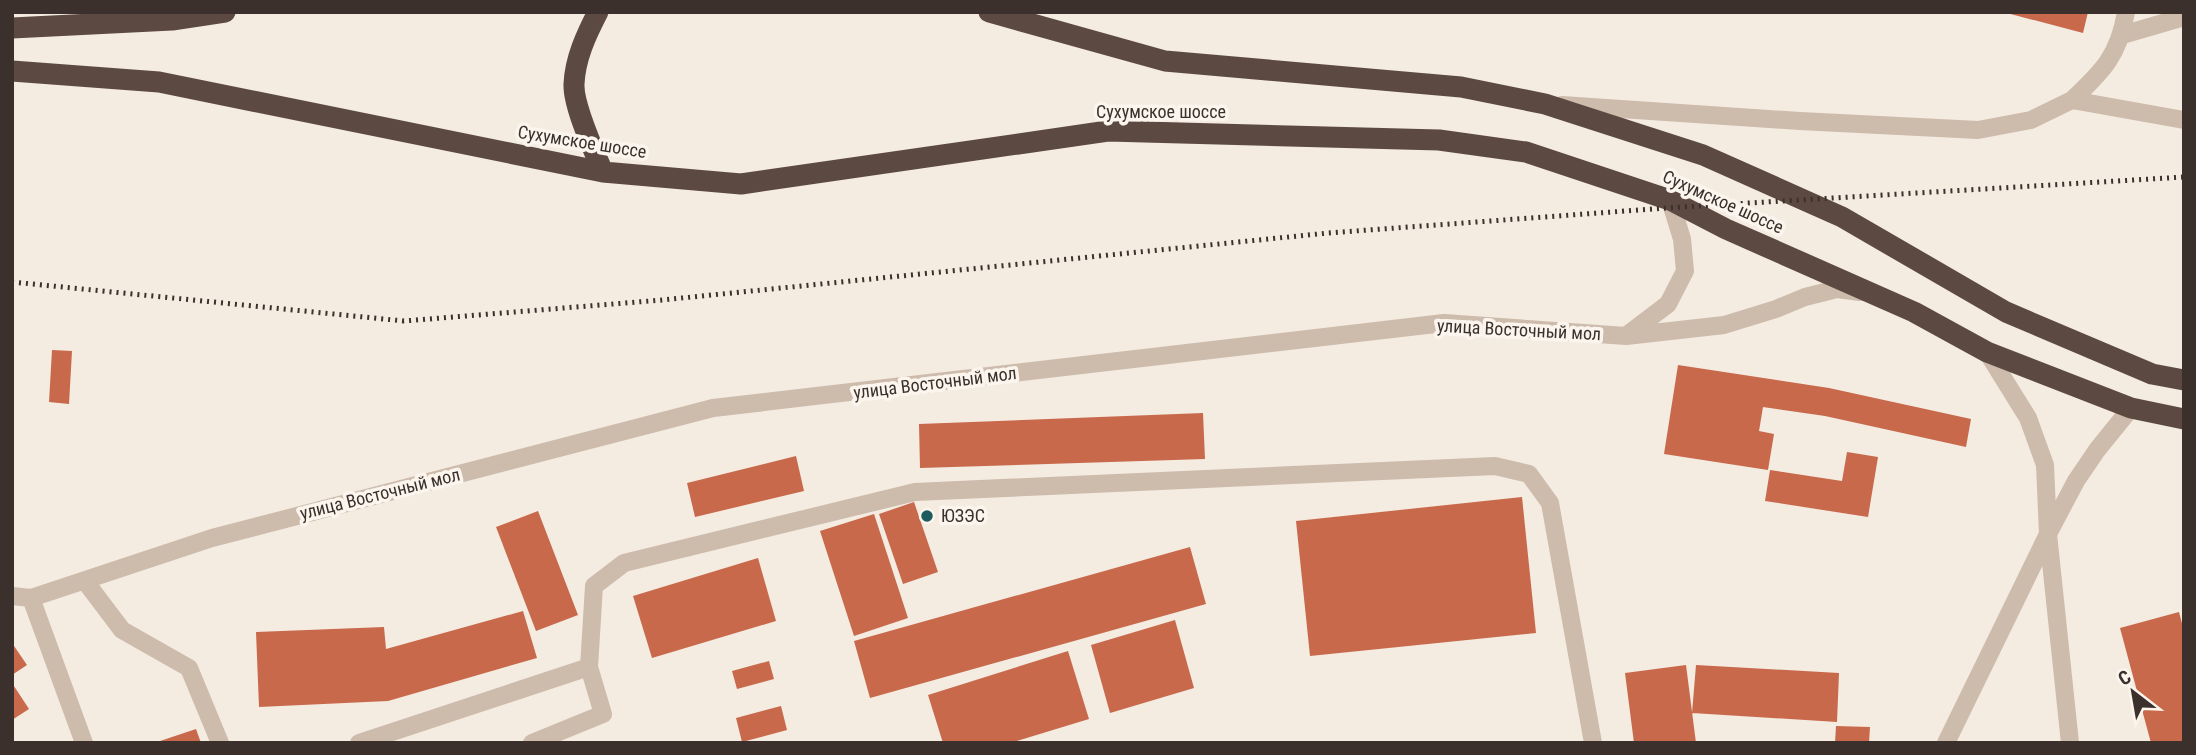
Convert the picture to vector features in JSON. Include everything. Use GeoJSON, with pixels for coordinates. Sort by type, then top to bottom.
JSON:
{"type":"FeatureCollection","features":[{"type":"Feature","properties":{"kind":"highway"},"geometry":{"type":"LineString","coordinates":[[12,27],[172,20],[225,12]]}},
{"type":"Feature","properties":{"kind":"highway"},"geometry":{"type":"LineString","coordinates":[[598,12],[583,41],[574,86],[582,120],[603,172]]}},
{"type":"Feature","properties":{"kind":"highway","name":"Сухумское шоссе"},"geometry":{"type":"LineString","coordinates":[[989,12],[1166,61],[1461,87],[1545,104],[1703,155],[1842,217],[2006,312],[2152,374],[2184,380]]}},
{"type":"Feature","properties":{"kind":"highway","name":"Сухумское шоссе"},"geometry":{"type":"LineString","coordinates":[[12,71],[159,82],[603,172],[741,184],[1108,131],[1439,140],[1526,152],[1670,200],[1726,229],[1875,293],[1987,352],[2131,408],[2184,419]]}},
{"type":"Feature","properties":{"kind":"street"},"geometry":{"type":"LineString","coordinates":[[1545,104],[1978,130],[2031,120],[2072,100],[2103,72],[2122,35],[2126,12]]}},
{"type":"Feature","properties":{"kind":"street"},"geometry":{"type":"LineString","coordinates":[[2122,35],[2184,17]]}},
{"type":"Feature","properties":{"kind":"street"},"geometry":{"type":"LineString","coordinates":[[2072,100],[2184,120]]}},
{"type":"Feature","properties":{"kind":"street"},"geometry":{"type":"LineString","coordinates":[[1626,336],[1668,304],[1685,271],[1682,239],[1670,200]]}},
{"type":"Feature","properties":{"kind":"street","name":"улица Восточный мол"},"geometry":{"type":"LineString","coordinates":[[12,596],[32,598],[212,538],[713,408],[1444,323],[1626,336],[1724,325],[1837,289],[1875,293]]}},
{"type":"Feature","properties":{"kind":"street"},"geometry":{"type":"LineString","coordinates":[[1987,352],[2028,418],[2045,465],[2048,534],[2070,743]]}},
{"type":"Feature","properties":{"kind":"street"},"geometry":{"type":"LineString","coordinates":[[1945,743],[2076,481],[2096,450],[2131,408]]}},
{"type":"Feature","properties":{"kind":"street"},"geometry":{"type":"LineString","coordinates":[[532,743],[603,714],[589,667],[594,586],[624,563],[915,492],[1495,466],[1529,474],[1550,503],[1593,743]]}},
{"type":"Feature","properties":{"kind":"street"},"geometry":{"type":"LineString","coordinates":[[85,580],[122,630],[189,668],[220,743]]}},
{"type":"Feature","properties":{"kind":"street"},"geometry":{"type":"LineString","coordinates":[[32,598],[84,743]]}},
{"type":"Feature","properties":{"kind":"street"},"geometry":{"type":"LineString","coordinates":[[359,743],[589,667]]}},
{"type":"Feature","properties":{"kind":"building"},"geometry":{"type":"Polygon","coordinates":[[[2003,12],[2088,12],[2083,33],[2003,12]]]}},
{"type":"Feature","properties":{"kind":"building"},"geometry":{"type":"Polygon","coordinates":[[[52,350],[72,351],[69,404],[49,402],[52,350]]]}},
{"type":"Feature","properties":{"kind":"building"},"geometry":{"type":"Polygon","coordinates":[[[1678,365],[1829,388],[1971,419],[1966,447],[1825,416],[1763,407],[1759,431],[1774,434],[1768,470],[1664,454],[1678,365]]]}},
{"type":"Feature","properties":{"kind":"building"},"geometry":{"type":"Polygon","coordinates":[[[1203,413],[1205,459],[920,468],[919,424],[1203,413]]]}},
{"type":"Feature","properties":{"kind":"building"},"geometry":{"type":"Polygon","coordinates":[[[1847,452],[1878,457],[1868,517],[1765,501],[1770,470],[1842,481],[1847,452]]]}},
{"type":"Feature","properties":{"kind":"building"},"geometry":{"type":"Polygon","coordinates":[[[796,456],[804,491],[695,517],[687,483],[796,456]]]}},
{"type":"Feature","properties":{"kind":"building"},"geometry":{"type":"Polygon","coordinates":[[[1522,497],[1536,633],[1310,656],[1296,521],[1522,497]]]}},
{"type":"Feature","properties":{"kind":"building"},"geometry":{"type":"Polygon","coordinates":[[[914,502],[938,572],[903,584],[879,514],[914,502]]]}},
{"type":"Feature","properties":{"kind":"building"},"geometry":{"type":"Polygon","coordinates":[[[538,511],[578,615],[536,631],[496,527],[538,511]]]}},
{"type":"Feature","properties":{"kind":"building"},"geometry":{"type":"Polygon","coordinates":[[[874,514],[908,618],[854,636],[820,531],[874,514]]]}},
{"type":"Feature","properties":{"kind":"building"},"geometry":{"type":"Polygon","coordinates":[[[1190,547],[1206,604],[870,698],[854,641],[1190,547]]]}},
{"type":"Feature","properties":{"kind":"building"},"geometry":{"type":"Polygon","coordinates":[[[758,558],[776,621],[652,658],[633,596],[758,558]]]}},
{"type":"Feature","properties":{"kind":"building"},"geometry":{"type":"Polygon","coordinates":[[[523,611],[537,658],[388,701],[259,707],[256,632],[384,627],[386,649],[523,611]]]}},
{"type":"Feature","properties":{"kind":"building"},"geometry":{"type":"Polygon","coordinates":[[[2179,612],[2184,631],[2184,743],[2151,743],[2120,628],[2179,612]]]}},
{"type":"Feature","properties":{"kind":"building"},"geometry":{"type":"Polygon","coordinates":[[[1175,620],[1194,688],[1110,713],[1091,645],[1175,620]]]}},
{"type":"Feature","properties":{"kind":"building"},"geometry":{"type":"Polygon","coordinates":[[[12,643],[27,665],[12,675],[12,643]]]}},
{"type":"Feature","properties":{"kind":"building"},"geometry":{"type":"Polygon","coordinates":[[[1068,651],[1089,719],[1010,743],[943,743],[928,695],[1068,651]]]}},
{"type":"Feature","properties":{"kind":"building"},"geometry":{"type":"Polygon","coordinates":[[[769,661],[774,679],[737,689],[732,671],[769,661]]]}},
{"type":"Feature","properties":{"kind":"building"},"geometry":{"type":"Polygon","coordinates":[[[1686,665],[1696,743],[1634,743],[1625,673],[1686,665]]]}},
{"type":"Feature","properties":{"kind":"building"},"geometry":{"type":"Polygon","coordinates":[[[1696,665],[1839,673],[1837,722],[1692,713],[1696,665]]]}},
{"type":"Feature","properties":{"kind":"building"},"geometry":{"type":"Polygon","coordinates":[[[12,683],[29,709],[12,720],[12,683]]]}},
{"type":"Feature","properties":{"kind":"building"},"geometry":{"type":"Polygon","coordinates":[[[781,706],[787,730],[742,742],[736,718],[781,706]]]}},
{"type":"Feature","properties":{"kind":"building"},"geometry":{"type":"Polygon","coordinates":[[[1836,726],[1870,727],[1869,743],[1835,743],[1836,726]]]}},
{"type":"Feature","properties":{"kind":"building"},"geometry":{"type":"Polygon","coordinates":[[[196,729],[201,743],[157,743],[157,742],[196,729]]]}},
{"type":"Feature","properties":{"kind":"railway"},"geometry":{"type":"LineString","coordinates":[[12,282],[404,321],[662,300],[1328,233],[1666,208],[2184,177]]}},
{"type":"Feature","properties":{"kind":"place","name":"ЮЗЭС"},"geometry":{"type":"Point","coordinates":[927,516]}}]}
